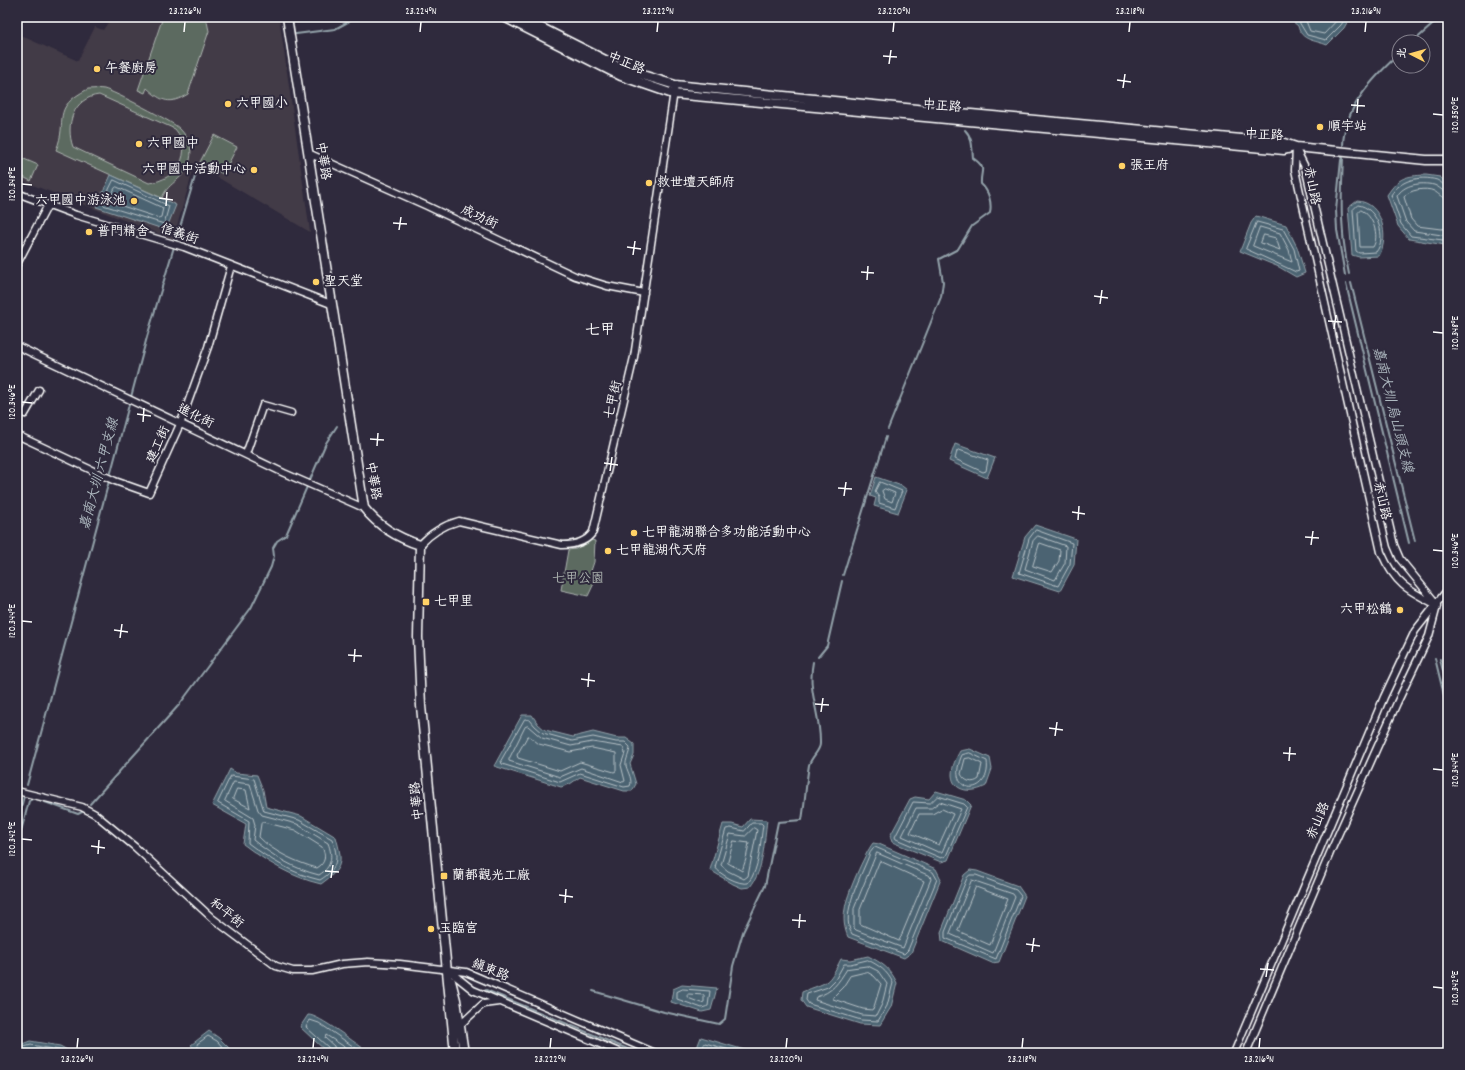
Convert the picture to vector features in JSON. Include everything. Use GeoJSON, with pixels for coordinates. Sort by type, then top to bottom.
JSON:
{"type":"FeatureCollection","features":[{"type":"Feature","properties":{"kind":"main road","name":"中華路"},"geometry":{"type":"LineString","coordinates":[[287,17],[364,508],[382,527],[405,540],[420,546],[418,637],[421,706],[455,1053]]}},
{"type":"Feature","properties":{"kind":"main road","name":"中正路"},"geometry":{"type":"LineString","coordinates":[[504,17],[621,76],[673,94],[1252,148],[1284,150],[1296,147]]}},
{"type":"Feature","properties":{"kind":"main road","name":"中正路"},"geometry":{"type":"LineString","coordinates":[[520,17],[623,69],[675,85],[1284,143],[1296,147]]}},
{"type":"Feature","properties":{"kind":"main road"},"geometry":{"type":"LineString","coordinates":[[1296,147],[1426,160],[1448,160]]}},
{"type":"Feature","properties":{"kind":"main road","name":"中華路"},"geometry":{"type":"LineString","coordinates":[[448,970],[461,1024],[464,1053]]}},
{"type":"Feature","properties":{"kind":"street","name":"七甲街"},"geometry":{"type":"LineString","coordinates":[[420,546],[427,538],[451,523],[459,521],[562,545],[572,545],[588,539],[592,532],[630,381],[675,85]]}},
{"type":"Feature","properties":{"kind":"street","name":"赤山路"},"geometry":{"type":"LineString","coordinates":[[1296,147],[1295,170],[1381,552],[1395,578],[1407,589],[1437,605]]}},
{"type":"Feature","properties":{"kind":"street","name":"赤山路"},"geometry":{"type":"LineString","coordinates":[[1296,147],[1305,167],[1394,544],[1400,559],[1437,605]]}},
{"type":"Feature","properties":{"kind":"street","name":"成功街"},"geometry":{"type":"LineString","coordinates":[[308,153],[433,209],[575,276],[607,286],[644,293]]}},
{"type":"Feature","properties":{"kind":"street","name":"信義街"},"geometry":{"type":"LineString","coordinates":[[17,193],[48,205],[184,247],[331,304]]}},
{"type":"Feature","properties":{"kind":"street"},"geometry":{"type":"LineString","coordinates":[[17,264],[48,205]]}},
{"type":"Feature","properties":{"kind":"street","name":"建工街"},"geometry":{"type":"LineString","coordinates":[[17,435],[106,477],[149,493],[181,422],[208,348],[231,266]]}},
{"type":"Feature","properties":{"kind":"street","name":"進化街"},"geometry":{"type":"LineString","coordinates":[[17,346],[364,508]]}},
{"type":"Feature","properties":{"kind":"street"},"geometry":{"type":"LineString","coordinates":[[17,410],[25,414],[39,390]]}},
{"type":"Feature","properties":{"kind":"street"},"geometry":{"type":"LineString","coordinates":[[246,454],[264,405],[291,413]]}},
{"type":"Feature","properties":{"kind":"street"},"geometry":{"type":"LineString","coordinates":[[1437,605],[1448,589]]}},
{"type":"Feature","properties":{"kind":"street","name":"赤山路"},"geometry":{"type":"LineString","coordinates":[[1234,1053],[1384,697],[1415,631],[1437,605]]}},
{"type":"Feature","properties":{"kind":"street","name":"赤山路"},"geometry":{"type":"LineString","coordinates":[[1246,1053],[1330,853],[1397,703],[1429,636],[1437,605]]}},
{"type":"Feature","properties":{"kind":"street","name":"和平街"},"geometry":{"type":"LineString","coordinates":[[17,791],[82,807],[95,814],[135,847],[212,918],[276,966],[292,972],[312,971],[342,964],[368,962],[448,970]]}},
{"type":"Feature","properties":{"kind":"street","name":"鎮東路"},"geometry":{"type":"LineString","coordinates":[[448,970],[473,990],[621,1053]]}},
{"type":"Feature","properties":{"kind":"street","name":"鎮東路"},"geometry":{"type":"LineString","coordinates":[[448,970],[466,972],[486,980],[655,1053]]}},
{"type":"Feature","properties":{"kind":"street"},"geometry":{"type":"LineString","coordinates":[[461,1024],[483,1004],[500,1002]]}},
{"type":"Feature","properties":{"kind":"shaded area","name":"六甲國中"},"geometry":{"type":"Polygon","coordinates":[[[112,17],[279,17],[310,232],[195,164],[173,239],[17,179],[17,34],[78,61],[95,27],[103,30],[112,17]]]}},
{"type":"Feature","properties":{"kind":"green space"},"geometry":{"type":"Polygon","coordinates":[[[163,17],[206,17],[209,31],[188,94],[171,101],[162,99],[147,88],[145,93],[138,90],[163,17]]]}},
{"type":"Feature","properties":{"kind":"green space"},"geometry":{"type":"Polygon","coordinates":[[[88,89],[104,89],[156,114],[175,125],[183,132],[191,151],[188,167],[181,177],[169,187],[162,198],[56,150],[60,140],[64,109],[76,96],[88,89]],[[99,95],[90,97],[77,107],[73,114],[70,130],[73,147],[149,183],[168,177],[180,164],[183,155],[183,147],[181,138],[175,129],[99,95]]]}},
{"type":"Feature","properties":{"kind":"green space"},"geometry":{"type":"Polygon","coordinates":[[[214,135],[237,147],[223,174],[200,162],[214,135]]]}},
{"type":"Feature","properties":{"kind":"green space"},"geometry":{"type":"Polygon","coordinates":[[[17,156],[38,165],[31,181],[17,174],[17,156]]]}},
{"type":"Feature","properties":{"kind":"green space","name":"七甲公園"},"geometry":{"type":"Polygon","coordinates":[[[588,539],[595,541],[594,562],[591,571],[598,575],[588,596],[561,590],[568,550],[576,549],[588,539]]]}},
{"type":"Feature","properties":{"kind":"water"},"geometry":{"type":"Polygon","coordinates":[[[1292,17],[1350,17],[1344,28],[1327,45],[1302,35],[1298,26],[1292,21],[1292,17]]]}},
{"type":"Feature","properties":{"kind":"water","name":"六甲國中游泳池"},"geometry":{"type":"Polygon","coordinates":[[[111,175],[176,205],[166,230],[96,207],[111,175]]]}},
{"type":"Feature","properties":{"kind":"water"},"geometry":{"type":"Polygon","coordinates":[[[1426,175],[1440,177],[1448,184],[1448,242],[1445,245],[1409,239],[1398,226],[1387,195],[1399,181],[1408,177],[1426,175]]]}},
{"type":"Feature","properties":{"kind":"water"},"geometry":{"type":"Polygon","coordinates":[[[1357,201],[1366,203],[1373,207],[1382,222],[1384,240],[1379,256],[1359,257],[1352,255],[1348,208],[1357,201]]]}},
{"type":"Feature","properties":{"kind":"water"},"geometry":{"type":"Polygon","coordinates":[[[1256,216],[1286,225],[1297,247],[1305,273],[1296,277],[1279,267],[1240,251],[1251,223],[1256,216]]]}},
{"type":"Feature","properties":{"kind":"water"},"geometry":{"type":"Polygon","coordinates":[[[955,444],[995,458],[987,478],[949,461],[955,444]]]}},
{"type":"Feature","properties":{"kind":"water"},"geometry":{"type":"Polygon","coordinates":[[[876,477],[902,486],[907,490],[898,513],[874,506],[876,498],[870,496],[876,477]]]}},
{"type":"Feature","properties":{"kind":"water"},"geometry":{"type":"Polygon","coordinates":[[[1035,525],[1076,539],[1074,565],[1060,591],[1013,576],[1025,537],[1035,525]]]}},
{"type":"Feature","properties":{"kind":"water"},"geometry":{"type":"Polygon","coordinates":[[[522,715],[532,715],[538,724],[545,730],[573,737],[593,732],[617,738],[626,738],[634,744],[634,755],[630,764],[636,784],[632,791],[624,791],[580,777],[570,784],[561,787],[494,766],[522,715]]]}},
{"type":"Feature","properties":{"kind":"water"},"geometry":{"type":"Polygon","coordinates":[[[970,749],[990,758],[992,769],[986,786],[976,790],[965,790],[960,788],[953,781],[952,775],[953,765],[960,751],[970,749]]]}},
{"type":"Feature","properties":{"kind":"water"},"geometry":{"type":"Polygon","coordinates":[[[230,769],[236,773],[257,775],[263,790],[266,807],[301,816],[336,837],[340,859],[334,874],[321,884],[310,881],[289,873],[261,857],[243,844],[246,824],[212,805],[230,769]]]}},
{"type":"Feature","properties":{"kind":"water"},"geometry":{"type":"Polygon","coordinates":[[[936,791],[966,800],[971,805],[948,860],[941,862],[892,842],[890,836],[910,799],[915,797],[929,799],[936,791]]]}},
{"type":"Feature","properties":{"kind":"water"},"geometry":{"type":"Polygon","coordinates":[[[750,819],[767,820],[763,855],[755,880],[750,887],[742,888],[710,870],[723,824],[732,824],[743,827],[750,819]]]}},
{"type":"Feature","properties":{"kind":"water"},"geometry":{"type":"Polygon","coordinates":[[[873,843],[879,844],[936,869],[941,879],[911,953],[904,958],[848,937],[844,923],[846,903],[852,885],[873,843]]]}},
{"type":"Feature","properties":{"kind":"water"},"geometry":{"type":"Polygon","coordinates":[[[970,870],[977,871],[1018,886],[1025,896],[999,962],[992,963],[942,941],[941,932],[964,875],[970,870]]]}},
{"type":"Feature","properties":{"kind":"water"},"geometry":{"type":"Polygon","coordinates":[[[868,956],[885,966],[897,983],[891,1007],[880,1025],[860,1024],[806,1007],[801,1000],[802,992],[826,982],[833,974],[841,959],[850,960],[868,956]]]}},
{"type":"Feature","properties":{"kind":"water"},"geometry":{"type":"Polygon","coordinates":[[[682,985],[717,988],[711,1010],[702,1012],[671,1002],[673,989],[682,985]]]}},
{"type":"Feature","properties":{"kind":"water"},"geometry":{"type":"Polygon","coordinates":[[[308,1015],[313,1016],[329,1025],[370,1053],[328,1053],[300,1027],[308,1015]]]}},
{"type":"Feature","properties":{"kind":"water"},"geometry":{"type":"Polygon","coordinates":[[[209,1031],[219,1038],[234,1053],[198,1053],[191,1045],[209,1031]]]}},
{"type":"Feature","properties":{"kind":"water"},"geometry":{"type":"Polygon","coordinates":[[[701,1037],[748,1051],[754,1053],[695,1053],[701,1037]]]}},
{"type":"Feature","properties":{"kind":"water"},"geometry":{"type":"Polygon","coordinates":[[[30,1041],[60,1046],[73,1053],[17,1053],[17,1046],[30,1041]]]}},
{"type":"Feature","properties":{"kind":"waterway","name":"嘉南大圳 六甲支線"},"geometry":{"type":"LineString","coordinates":[[296,34],[335,29],[357,17]]}},
{"type":"Feature","properties":{"kind":"waterway","name":"嘉南大圳 烏山頭支線"},"geometry":{"type":"LineString","coordinates":[[1422,34],[1441,17]]}},
{"type":"Feature","properties":{"kind":"waterway","name":"嘉南大圳 烏山頭支線"},"geometry":{"type":"LineString","coordinates":[[1343,145],[1345,131],[1354,106],[1379,73],[1391,62]]}},
{"type":"Feature","properties":{"kind":"waterway"},"geometry":{"type":"LineString","coordinates":[[888,429],[941,297],[943,282],[939,259],[958,249],[972,226],[990,213],[991,205],[989,197],[981,184],[982,167],[973,158],[971,140],[965,130]]}},
{"type":"Feature","properties":{"kind":"waterway"},"geometry":{"type":"LineString","coordinates":[[1343,155],[1341,160],[1336,210],[1337,230],[1345,275]]}},
{"type":"Feature","properties":{"kind":"waterway","name":"嘉南大圳 烏山頭支線"},"geometry":{"type":"LineString","coordinates":[[1343,158],[1342,216],[1344,244],[1349,274]]}},
{"type":"Feature","properties":{"kind":"waterway","name":"嘉南大圳 六甲支線"},"geometry":{"type":"LineString","coordinates":[[110,476],[147,337],[197,170]]}},
{"type":"Feature","properties":{"kind":"waterway","name":"嘉南大圳 烏山頭支線"},"geometry":{"type":"LineString","coordinates":[[1351,283],[1415,541]]}},
{"type":"Feature","properties":{"kind":"waterway"},"geometry":{"type":"LineString","coordinates":[[1346,284],[1409,543]]}},
{"type":"Feature","properties":{"kind":"waterway"},"geometry":{"type":"LineString","coordinates":[[90,804],[179,705],[251,608],[271,567],[274,556],[273,548],[277,541],[286,535],[326,443],[337,426]]}},
{"type":"Feature","properties":{"kind":"waterway"},"geometry":{"type":"LineString","coordinates":[[843,575],[886,437]]}},
{"type":"Feature","properties":{"kind":"waterway","name":"嘉南大圳 六甲支線"},"geometry":{"type":"LineString","coordinates":[[27,785],[109,481]]}},
{"type":"Feature","properties":{"kind":"waterway"},"geometry":{"type":"LineString","coordinates":[[818,657],[827,646],[842,581]]}},
{"type":"Feature","properties":{"kind":"waterway"},"geometry":{"type":"LineString","coordinates":[[1435,658],[1448,712]]}},
{"type":"Feature","properties":{"kind":"waterway","name":"嘉南大圳 烏山頭支線"},"geometry":{"type":"LineString","coordinates":[[1440,659],[1448,691]]}},
{"type":"Feature","properties":{"kind":"waterway"},"geometry":{"type":"LineString","coordinates":[[593,991],[664,1012],[719,1024],[725,1019],[733,966],[743,932],[765,886],[778,822],[802,820],[809,765],[820,747],[820,733],[812,683],[813,662]]}},
{"type":"Feature","properties":{"kind":"waterway","name":"嘉南大圳 六甲支線"},"geometry":{"type":"LineString","coordinates":[[17,823],[24,796]]}},
{"type":"Feature","properties":{"kind":"waterway"},"geometry":{"type":"LineString","coordinates":[[17,846],[29,801],[34,798],[78,814],[82,812]]}},
{"type":"Feature","properties":{"kind":"waterway"},"geometry":{"type":"LineString","coordinates":[[486,990],[637,1053]]}},
{"type":"Feature","properties":{"kind":"place","name":"午餐廚房"},"geometry":{"type":"Point","coordinates":[97,69]}},
{"type":"Feature","properties":{"kind":"place","name":"六甲國小"},"geometry":{"type":"Point","coordinates":[228,104]}},
{"type":"Feature","properties":{"kind":"place","name":"順宇站"},"geometry":{"type":"Point","coordinates":[1320,127]}},
{"type":"Feature","properties":{"kind":"place","name":"六甲國中"},"geometry":{"type":"Point","coordinates":[139,144]}},
{"type":"Feature","properties":{"kind":"place","name":"張王府"},"geometry":{"type":"Point","coordinates":[1122,166]}},
{"type":"Feature","properties":{"kind":"place","name":"六甲國中活動中心"},"geometry":{"type":"Point","coordinates":[254,170]}},
{"type":"Feature","properties":{"kind":"place","name":"救世壇天師府"},"geometry":{"type":"Point","coordinates":[649,183]}},
{"type":"Feature","properties":{"kind":"place","name":"六甲國中游泳池"},"geometry":{"type":"Point","coordinates":[134,201]}},
{"type":"Feature","properties":{"kind":"place","name":"普門精舍"},"geometry":{"type":"Point","coordinates":[89,232]}},
{"type":"Feature","properties":{"kind":"place","name":"聖天堂"},"geometry":{"type":"Point","coordinates":[316,282]}},
{"type":"Feature","properties":{"kind":"place","name":"七甲龍湖聯合多功能活動中心"},"geometry":{"type":"Point","coordinates":[634,533]}},
{"type":"Feature","properties":{"kind":"place","name":"七甲龍湖代天府"},"geometry":{"type":"Point","coordinates":[608,551]}},
{"type":"Feature","properties":{"kind":"place","name":"七甲里"},"geometry":{"type":"Point","coordinates":[426,602]}},
{"type":"Feature","properties":{"kind":"place","name":"六甲松鶴"},"geometry":{"type":"Point","coordinates":[1400,610]}},
{"type":"Feature","properties":{"kind":"place","name":"蘭都觀光工廠"},"geometry":{"type":"Point","coordinates":[444,876]}},
{"type":"Feature","properties":{"kind":"place","name":"玉臨宮"},"geometry":{"type":"Point","coordinates":[431,929]}},
{"type":"Feature","properties":{"kind":"district","name":"七甲"},"geometry":{"type":"Point","coordinates":[600,331]}}]}
